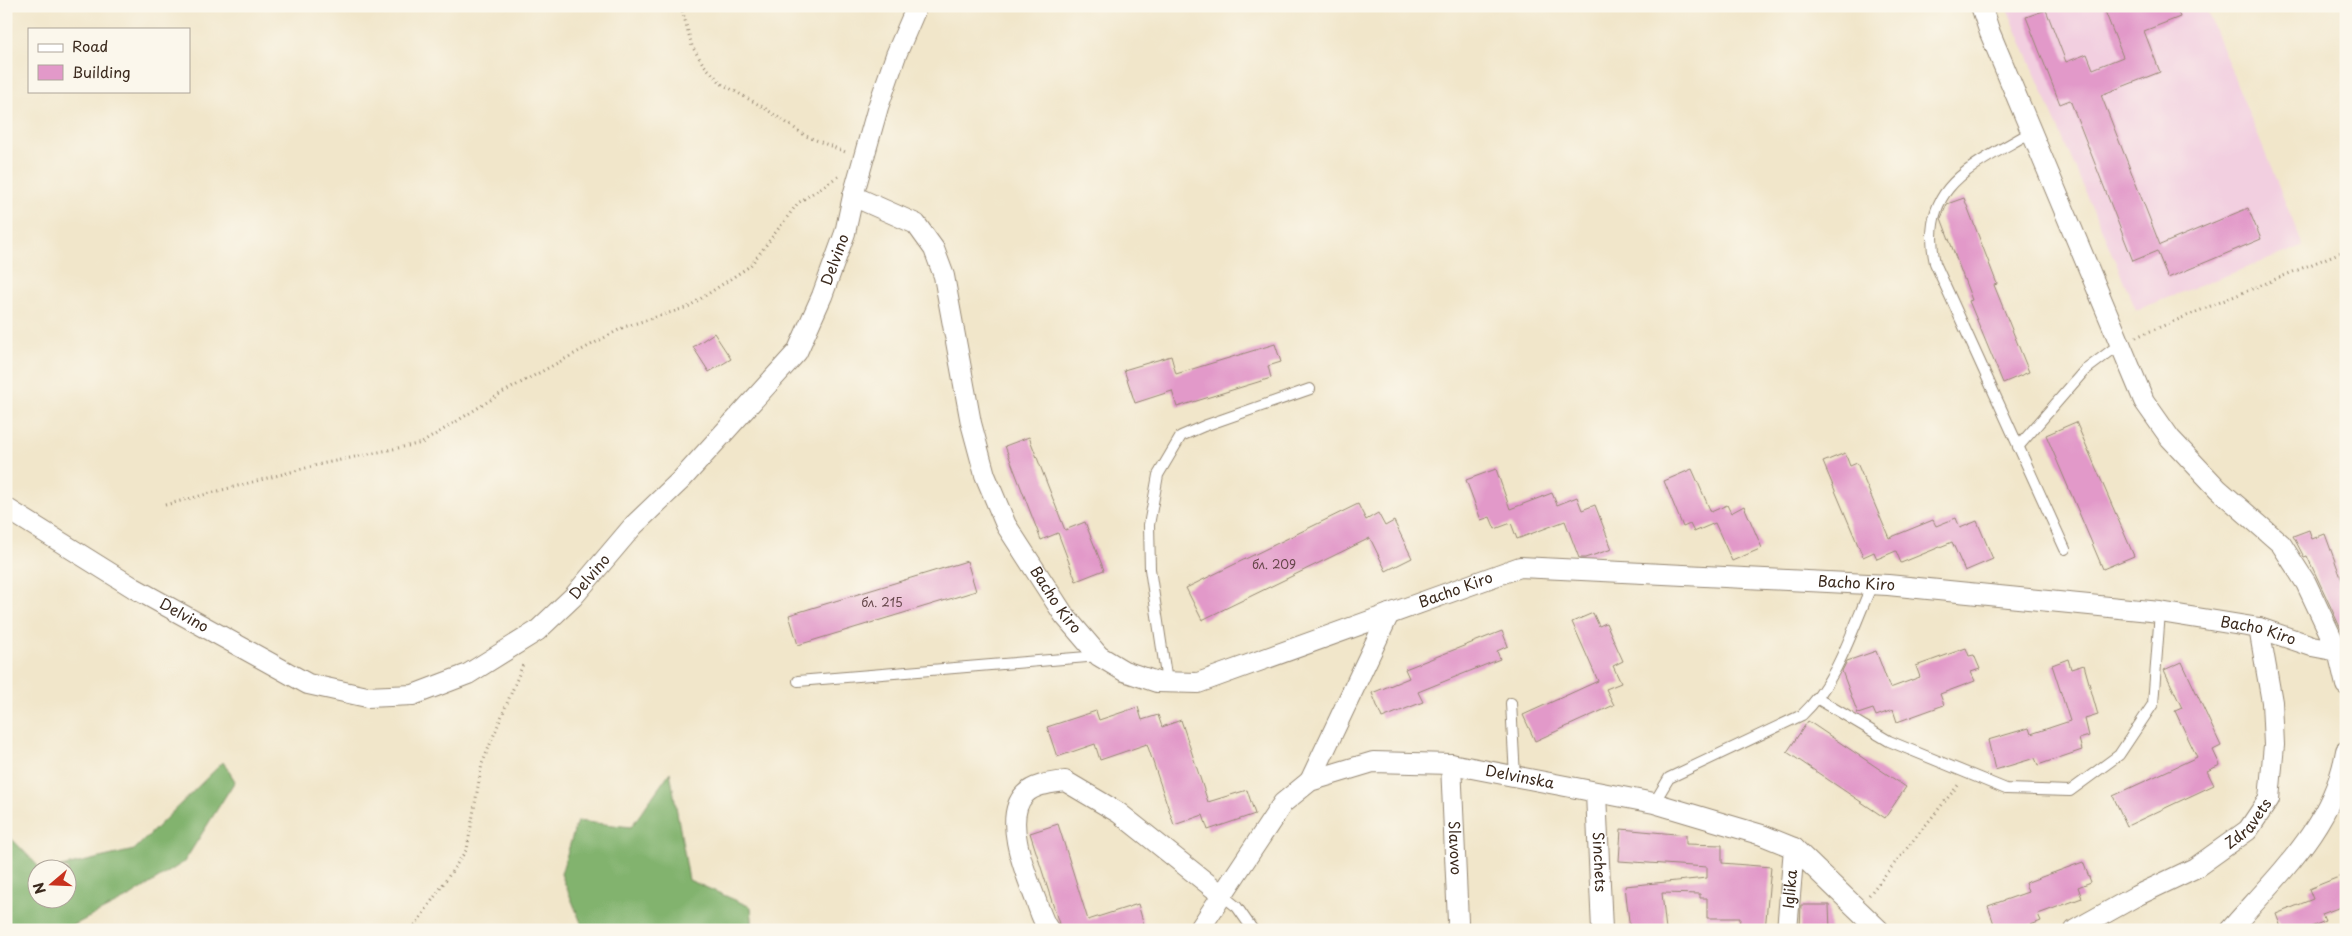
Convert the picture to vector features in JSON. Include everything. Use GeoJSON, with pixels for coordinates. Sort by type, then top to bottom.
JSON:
{"type":"FeatureCollection","features":[{"type":"Feature","properties":{"kind":"street","name":"Delvino"},"geometry":{"type":"LineString","coordinates":[[6,508],[134,588],[308,684],[367,697],[413,695],[468,674],[537,631],[572,597],[634,525],[681,480],[797,352],[822,296],[845,233],[853,196],[896,55],[917,6]]}},
{"type":"Feature","properties":{"kind":"street"},"geometry":{"type":"LineString","coordinates":[[1981,6],[1990,33],[2144,401],[2170,438],[2218,489],[2281,544],[2306,583],[2338,651],[2346,685]]}},
{"type":"Feature","properties":{"kind":"street","name":"Bacho Kiro"},"geometry":{"type":"LineString","coordinates":[[853,196],[916,224],[934,249],[944,276],[971,422],[985,475],[1006,525],[1064,615],[1099,656],[1124,672],[1158,682],[1198,683],[1520,567],[1872,585],[2160,612],[2259,628],[2312,646],[2338,651]]}},
{"type":"Feature","properties":{"kind":"street"},"geometry":{"type":"LineString","coordinates":[[1310,781],[1389,614]]}},
{"type":"Feature","properties":{"kind":"street","name":"Zdravets"},"geometry":{"type":"LineString","coordinates":[[2075,930],[2136,896],[2195,868],[2248,830],[2268,798],[2274,745],[2272,711],[2259,628]]}},
{"type":"Feature","properties":{"kind":"street"},"geometry":{"type":"LineString","coordinates":[[2230,930],[2308,842],[2333,798],[2346,752]]}},
{"type":"Feature","properties":{"kind":"street","name":"Delvinska"},"geometry":{"type":"LineString","coordinates":[[1199,930],[1283,803],[1310,781],[1373,762],[1451,764],[1654,803],[1762,835],[1794,848],[1879,930]]}},
{"type":"Feature","properties":{"kind":"street","name":"Slavovo"},"geometry":{"type":"LineString","coordinates":[[1451,764],[1457,930]]}},
{"type":"Feature","properties":{"kind":"street"},"geometry":{"type":"LineString","coordinates":[[1049,930],[1021,860],[1016,830],[1016,808],[1026,793],[1042,785],[1065,781],[1119,813],[1222,895]]}},
{"type":"Feature","properties":{"kind":"street","name":"Sinchets"},"geometry":{"type":"LineString","coordinates":[[1596,793],[1602,930]]}},
{"type":"Feature","properties":{"kind":"street","name":"Iglika"},"geometry":{"type":"LineString","coordinates":[[1786,930],[1794,848]]}},
{"type":"Feature","properties":{"kind":"lane"},"geometry":{"type":"LineString","coordinates":[[2031,132],[1982,161],[1950,185],[1935,208],[1931,243],[1935,263],[2064,550]]}},
{"type":"Feature","properties":{"kind":"lane"},"geometry":{"type":"LineString","coordinates":[[2018,447],[2084,371],[2120,344]]}},
{"type":"Feature","properties":{"kind":"lane"},"geometry":{"type":"LineString","coordinates":[[1167,682],[1150,569],[1149,526],[1158,474],[1181,436],[1204,426],[1310,389]]}},
{"type":"Feature","properties":{"kind":"lane"},"geometry":{"type":"LineString","coordinates":[[1654,803],[1669,778],[1802,715],[1818,700],[1828,684],[1872,585]]}},
{"type":"Feature","properties":{"kind":"lane"},"geometry":{"type":"LineString","coordinates":[[1818,700],[1889,742],[2006,790],[2070,791],[2119,755],[2153,704],[2160,612]]}},
{"type":"Feature","properties":{"kind":"lane"},"geometry":{"type":"LineString","coordinates":[[798,681],[1099,656]]}},
{"type":"Feature","properties":{"kind":"lane"},"geometry":{"type":"LineString","coordinates":[[1511,702],[1515,777]]}},
{"type":"Feature","properties":{"kind":"lane"},"geometry":{"type":"LineString","coordinates":[[1222,895],[1237,906],[1253,930]]}},
{"type":"Feature","properties":{"kind":"lane"},"geometry":{"type":"LineString","coordinates":[[2341,930],[2346,926]]}},
{"type":"Feature","properties":{"kind":"path"},"geometry":{"type":"LineString","coordinates":[[681,6],[692,46],[703,64],[722,84],[763,107],[806,136],[864,160]]}},
{"type":"Feature","properties":{"kind":"path"},"geometry":{"type":"LineString","coordinates":[[166,505],[321,464],[422,443],[500,394],[624,327],[688,307],[750,266],[798,204],[864,160]]}},
{"type":"Feature","properties":{"kind":"path"},"geometry":{"type":"LineString","coordinates":[[2120,344],[2346,250]]}},
{"type":"Feature","properties":{"kind":"path"},"geometry":{"type":"LineString","coordinates":[[412,930],[467,849],[482,764],[537,631]]}},
{"type":"Feature","properties":{"kind":"path"},"geometry":{"type":"LineString","coordinates":[[1858,910],[1968,774]]}},
{"type":"Feature","properties":{"kind":"shaded area"},"geometry":{"type":"Polygon","coordinates":[[[2006,6],[2205,6],[2303,246],[2136,310],[2006,6]]]}},
{"type":"Feature","properties":{"kind":"green space"},"geometry":{"type":"Polygon","coordinates":[[[223,762],[235,781],[184,862],[129,897],[64,930],[6,930],[6,827],[9,836],[30,858],[28,858],[28,908],[78,908],[78,863],[134,850],[223,762]]]}},
{"type":"Feature","properties":{"kind":"green space"},"geometry":{"type":"Polygon","coordinates":[[[670,772],[689,880],[751,907],[753,930],[584,930],[561,874],[577,821],[631,827],[670,772]]]}},
{"type":"Feature","properties":{"kind":"building"},"geometry":{"type":"Polygon","coordinates":[[[2103,6],[2176,6],[2180,17],[2144,31],[2160,72],[2101,95],[2160,245],[2248,208],[2261,239],[2168,278],[2157,251],[2133,261],[2070,100],[2060,104],[2026,17],[2046,10],[2066,62],[2087,54],[2093,69],[2123,57],[2103,6]]]}},
{"type":"Feature","properties":{"kind":"building"},"geometry":{"type":"Polygon","coordinates":[[[1964,198],[1997,284],[1994,285],[2029,372],[2003,383],[1969,301],[1972,300],[1941,218],[1947,204],[1964,198]]]}},
{"type":"Feature","properties":{"kind":"building"},"geometry":{"type":"Polygon","coordinates":[[[714,333],[731,359],[709,372],[693,347],[714,333]]]}},
{"type":"Feature","properties":{"kind":"building"},"geometry":{"type":"Polygon","coordinates":[[[1275,344],[1281,362],[1268,366],[1271,378],[1177,407],[1172,391],[1135,403],[1124,370],[1171,356],[1176,374],[1275,344]]]}},
{"type":"Feature","properties":{"kind":"building"},"geometry":{"type":"Polygon","coordinates":[[[2076,422],[2134,556],[2103,569],[2046,435],[2076,422]]]}},
{"type":"Feature","properties":{"kind":"building"},"geometry":{"type":"Polygon","coordinates":[[[1029,437],[1065,530],[1085,522],[1104,570],[1076,581],[1058,533],[1041,540],[1005,446],[1029,437]]]}},
{"type":"Feature","properties":{"kind":"building"},"geometry":{"type":"Polygon","coordinates":[[[1845,453],[1850,466],[1857,463],[1889,538],[1933,520],[1936,526],[1956,518],[1960,528],[1977,521],[1993,559],[1965,571],[1952,542],[1901,563],[1896,551],[1877,559],[1874,552],[1863,557],[1823,462],[1845,453]]]}},
{"type":"Feature","properties":{"kind":"building"},"geometry":{"type":"Polygon","coordinates":[[[1496,469],[1510,509],[1552,493],[1557,505],[1577,497],[1582,510],[1595,505],[1612,549],[1585,558],[1579,558],[1565,521],[1517,539],[1511,523],[1495,529],[1490,517],[1481,520],[1466,480],[1496,469]]]}},
{"type":"Feature","properties":{"kind":"building"},"geometry":{"type":"Polygon","coordinates":[[[1692,469],[1711,512],[1727,505],[1731,513],[1744,506],[1762,548],[1732,561],[1715,523],[1694,532],[1690,524],[1683,527],[1664,481],[1692,469]]]}},
{"type":"Feature","properties":{"kind":"building"},"geometry":{"type":"Polygon","coordinates":[[[1358,504],[1366,520],[1378,513],[1385,526],[1394,521],[1412,558],[1386,571],[1370,538],[1202,620],[1186,588],[1358,504]]]}},
{"type":"Feature","properties":{"kind":"building"},"geometry":{"type":"Polygon","coordinates":[[[2309,530],[2312,539],[2325,534],[2343,583],[2346,582],[2346,640],[2307,556],[2304,557],[2293,536],[2309,530]]]}},
{"type":"Feature","properties":{"kind":"building"},"geometry":{"type":"Polygon","coordinates":[[[967,561],[976,591],[798,645],[789,615],[967,561]]]}},
{"type":"Feature","properties":{"kind":"building"},"geometry":{"type":"Polygon","coordinates":[[[1593,613],[1599,626],[1606,623],[1623,661],[1613,666],[1621,683],[1606,689],[1614,705],[1535,741],[1523,715],[1598,681],[1572,622],[1593,613]]]}},
{"type":"Feature","properties":{"kind":"building"},"geometry":{"type":"Polygon","coordinates":[[[1502,631],[1508,646],[1497,651],[1500,659],[1418,692],[1423,702],[1382,718],[1372,693],[1409,678],[1405,669],[1502,631]]]}},
{"type":"Feature","properties":{"kind":"building"},"geometry":{"type":"Polygon","coordinates":[[[1966,648],[1969,656],[1974,655],[1980,669],[1971,672],[1975,681],[1940,694],[1944,705],[1897,722],[1893,710],[1876,716],[1873,709],[1858,714],[1842,671],[1847,661],[1876,651],[1890,688],[1920,677],[1916,666],[1966,648]]]}},
{"type":"Feature","properties":{"kind":"building"},"geometry":{"type":"Polygon","coordinates":[[[2068,659],[2071,669],[2084,665],[2098,715],[2085,719],[2089,736],[2079,739],[2082,750],[2038,765],[2035,758],[1995,770],[1988,740],[2029,728],[2031,734],[2070,721],[2052,665],[2068,659]]]}},
{"type":"Feature","properties":{"kind":"building"},"geometry":{"type":"Polygon","coordinates":[[[2182,662],[2221,746],[2213,750],[2220,765],[2207,771],[2214,785],[2127,826],[2113,796],[2197,757],[2175,711],[2182,708],[2164,670],[2182,662]]]}},
{"type":"Feature","properties":{"kind":"building"},"geometry":{"type":"Polygon","coordinates":[[[1138,707],[1142,720],[1158,715],[1162,727],[1181,720],[1208,802],[1247,790],[1255,814],[1208,830],[1203,815],[1174,825],[1147,744],[1100,760],[1095,744],[1057,757],[1047,727],[1096,711],[1099,720],[1138,707]]]}},
{"type":"Feature","properties":{"kind":"building"},"geometry":{"type":"Polygon","coordinates":[[[1808,721],[1906,787],[1885,818],[1787,752],[1808,721]]]}},
{"type":"Feature","properties":{"kind":"building"},"geometry":{"type":"Polygon","coordinates":[[[1058,824],[1088,920],[1138,904],[1144,925],[1127,930],[1061,930],[1030,833],[1058,824]]]}},
{"type":"Feature","properties":{"kind":"building"},"geometry":{"type":"Polygon","coordinates":[[[1621,829],[1686,835],[1686,844],[1722,845],[1722,863],[1771,867],[1765,930],[1739,930],[1740,918],[1707,918],[1707,898],[1700,898],[1700,894],[1662,893],[1666,930],[1630,930],[1625,886],[1707,878],[1707,867],[1619,861],[1621,829]]]}},
{"type":"Feature","properties":{"kind":"building"},"geometry":{"type":"Polygon","coordinates":[[[2083,862],[2091,882],[2078,887],[2082,898],[2038,914],[2041,921],[2018,930],[1996,930],[1988,906],[2028,892],[2025,883],[2083,862]]]}},
{"type":"Feature","properties":{"kind":"building"},"geometry":{"type":"Polygon","coordinates":[[[2346,874],[2346,905],[2322,914],[2325,921],[2304,930],[2282,930],[2276,914],[2313,899],[2309,889],[2346,874]]]}},
{"type":"Feature","properties":{"kind":"building"},"geometry":{"type":"Polygon","coordinates":[[[1801,905],[1829,905],[1830,930],[1800,930],[1801,905]]]}}]}
